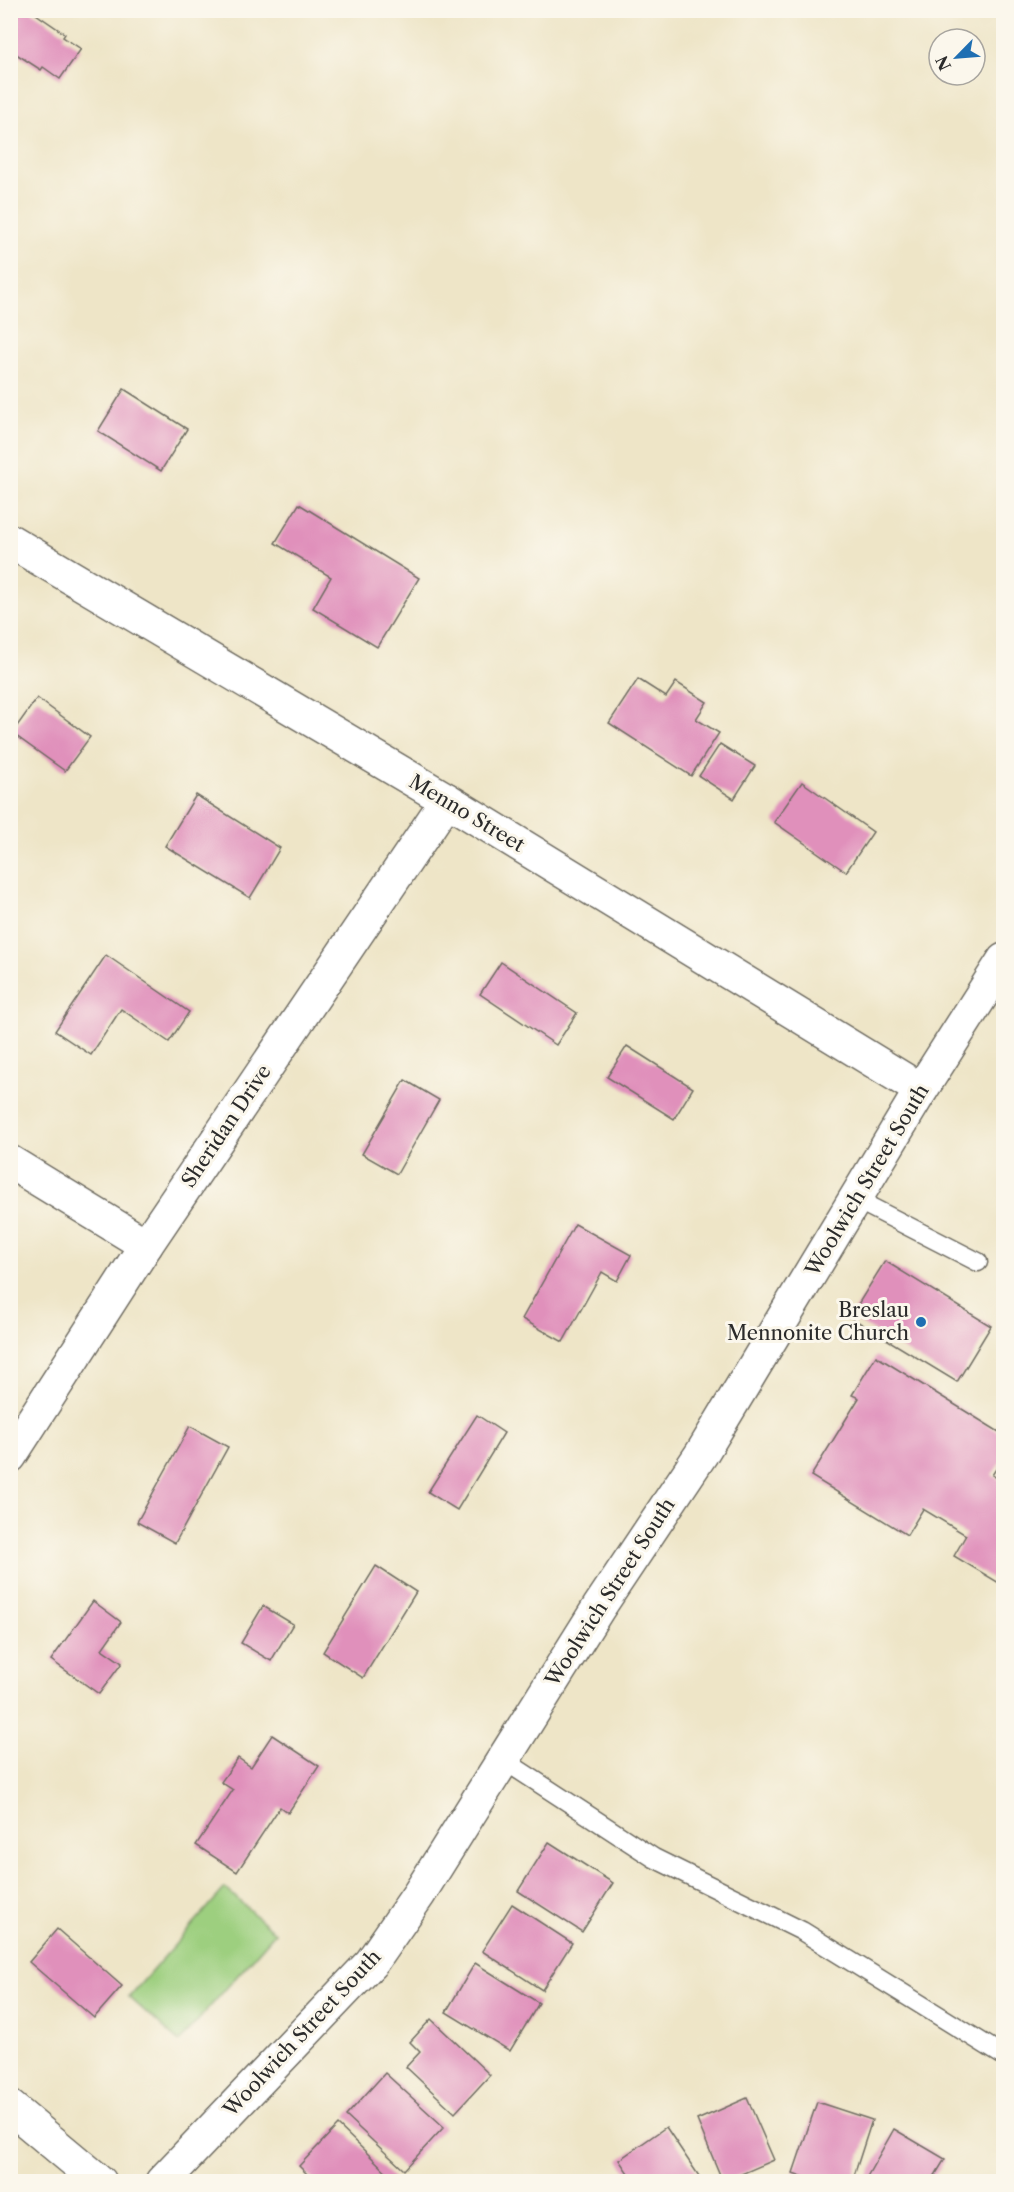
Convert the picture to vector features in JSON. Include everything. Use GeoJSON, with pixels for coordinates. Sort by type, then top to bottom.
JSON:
{"type":"FeatureCollection","features":[{"type":"Feature","properties":{"kind":"street","name":"Menno Street"},"geometry":{"type":"LineString","coordinates":[[10,541],[447,800],[921,1090]]}},
{"type":"Feature","properties":{"kind":"street","name":"Sheridan Drive"},"geometry":{"type":"LineString","coordinates":[[10,1456],[146,1245],[447,800]]}},
{"type":"Feature","properties":{"kind":"street","name":"Woolwich Street South"},"geometry":{"type":"LineString","coordinates":[[162,2181],[371,1963],[419,1894],[599,1607],[702,1454],[921,1090],[1004,960]]}},
{"type":"Feature","properties":{"kind":"street"},"geometry":{"type":"LineString","coordinates":[[10,1162],[146,1245]]}},
{"type":"Feature","properties":{"kind":"street"},"geometry":{"type":"LineString","coordinates":[[10,2107],[100,2181]]}},
{"type":"Feature","properties":{"kind":"lane"},"geometry":{"type":"LineString","coordinates":[[855,1199],[978,1263]]}},
{"type":"Feature","properties":{"kind":"lane"},"geometry":{"type":"LineString","coordinates":[[502,1759],[654,1858],[802,1931],[1004,2056]]}},
{"type":"Feature","properties":{"kind":"green space"},"geometry":{"type":"Polygon","coordinates":[[[225,1888],[275,1933],[179,2042],[129,1997],[225,1888]]]}},
{"type":"Feature","properties":{"kind":"building"},"geometry":{"type":"Polygon","coordinates":[[[10,10],[30,10],[65,34],[63,37],[81,49],[60,79],[43,67],[41,70],[10,50],[10,10]]]}},
{"type":"Feature","properties":{"kind":"building"},"geometry":{"type":"Polygon","coordinates":[[[124,389],[187,429],[161,471],[98,431],[124,389]]]}},
{"type":"Feature","properties":{"kind":"building"},"geometry":{"type":"Polygon","coordinates":[[[299,504],[419,578],[377,647],[313,608],[331,577],[275,543],[299,504]]]}},
{"type":"Feature","properties":{"kind":"building"},"geometry":{"type":"Polygon","coordinates":[[[638,679],[666,697],[676,682],[707,702],[696,719],[719,733],[691,776],[609,723],[638,679]]]}},
{"type":"Feature","properties":{"kind":"building"},"geometry":{"type":"Polygon","coordinates":[[[37,698],[90,737],[65,771],[12,733],[37,698]]]}},
{"type":"Feature","properties":{"kind":"building"},"geometry":{"type":"Polygon","coordinates":[[[720,744],[755,766],[734,799],[699,776],[720,744]]]}},
{"type":"Feature","properties":{"kind":"building"},"geometry":{"type":"Polygon","coordinates":[[[802,782],[873,832],[846,872],[774,822],[802,782]]]}},
{"type":"Feature","properties":{"kind":"building"},"geometry":{"type":"Polygon","coordinates":[[[196,795],[280,848],[250,898],[165,846],[196,795]]]}},
{"type":"Feature","properties":{"kind":"building"},"geometry":{"type":"Polygon","coordinates":[[[106,955],[189,1012],[169,1042],[121,1009],[91,1055],[55,1031],[106,955]]]}},
{"type":"Feature","properties":{"kind":"building"},"geometry":{"type":"Polygon","coordinates":[[[501,962],[577,1013],[556,1045],[480,994],[501,962]]]}},
{"type":"Feature","properties":{"kind":"building"},"geometry":{"type":"Polygon","coordinates":[[[627,1046],[693,1088],[674,1119],[607,1077],[627,1046]]]}},
{"type":"Feature","properties":{"kind":"building"},"geometry":{"type":"Polygon","coordinates":[[[405,1080],[439,1100],[397,1174],[362,1154],[405,1080]]]}},
{"type":"Feature","properties":{"kind":"building"},"geometry":{"type":"Polygon","coordinates":[[[575,1224],[631,1255],[617,1281],[602,1272],[563,1342],[522,1319],[575,1224]]]}},
{"type":"Feature","properties":{"kind":"building","name":"Breslau Mennonite Church"},"geometry":{"type":"Polygon","coordinates":[[[885,1261],[991,1326],[957,1382],[850,1317],[885,1261]]]}},
{"type":"Feature","properties":{"kind":"building"},"geometry":{"type":"Polygon","coordinates":[[[876,1356],[1004,1435],[1004,1457],[992,1475],[1004,1482],[1004,1586],[954,1556],[966,1535],[923,1509],[907,1535],[811,1476],[859,1398],[852,1395],[876,1356]]]}},
{"type":"Feature","properties":{"kind":"building"},"geometry":{"type":"Polygon","coordinates":[[[477,1415],[504,1433],[457,1510],[428,1492],[477,1415]]]}},
{"type":"Feature","properties":{"kind":"building"},"geometry":{"type":"Polygon","coordinates":[[[190,1426],[228,1447],[175,1543],[137,1522],[190,1426]]]}},
{"type":"Feature","properties":{"kind":"building"},"geometry":{"type":"Polygon","coordinates":[[[376,1566],[416,1592],[363,1678],[323,1652],[376,1566]]]}},
{"type":"Feature","properties":{"kind":"building"},"geometry":{"type":"Polygon","coordinates":[[[93,1601],[121,1622],[102,1649],[122,1663],[99,1694],[51,1660],[93,1601]]]}},
{"type":"Feature","properties":{"kind":"building"},"geometry":{"type":"Polygon","coordinates":[[[263,1606],[293,1624],[271,1661],[241,1643],[263,1606]]]}},
{"type":"Feature","properties":{"kind":"building"},"geometry":{"type":"Polygon","coordinates":[[[272,1735],[319,1766],[288,1813],[280,1807],[237,1872],[196,1845],[233,1790],[221,1782],[238,1758],[251,1767],[272,1735]]]}},
{"type":"Feature","properties":{"kind":"building"},"geometry":{"type":"Polygon","coordinates":[[[549,1842],[613,1883],[582,1932],[518,1891],[549,1842]]]}},
{"type":"Feature","properties":{"kind":"building"},"geometry":{"type":"Polygon","coordinates":[[[512,1904],[572,1943],[542,1990],[482,1951],[512,1904]]]}},
{"type":"Feature","properties":{"kind":"building"},"geometry":{"type":"Polygon","coordinates":[[[57,1929],[122,1986],[94,2018],[29,1962],[57,1929]]]}},
{"type":"Feature","properties":{"kind":"building"},"geometry":{"type":"Polygon","coordinates":[[[475,1963],[539,2003],[510,2051],[446,2012],[475,1963]]]}},
{"type":"Feature","properties":{"kind":"building"},"geometry":{"type":"Polygon","coordinates":[[[431,2019],[490,2075],[455,2113],[406,2067],[420,2052],[410,2042],[431,2019]]]}},
{"type":"Feature","properties":{"kind":"building"},"geometry":{"type":"Polygon","coordinates":[[[385,2073],[444,2127],[404,2170],[346,2116],[385,2073]]]}},
{"type":"Feature","properties":{"kind":"building"},"geometry":{"type":"Polygon","coordinates":[[[747,2098],[774,2160],[723,2182],[697,2120],[747,2098]]]}},
{"type":"Feature","properties":{"kind":"building"},"geometry":{"type":"Polygon","coordinates":[[[817,2102],[872,2120],[852,2182],[818,2182],[793,2173],[817,2102]]]}},
{"type":"Feature","properties":{"kind":"building"},"geometry":{"type":"Polygon","coordinates":[[[338,2125],[397,2182],[315,2182],[299,2166],[338,2125]]]}},
{"type":"Feature","properties":{"kind":"building"},"geometry":{"type":"Polygon","coordinates":[[[666,2127],[703,2182],[634,2182],[619,2160],[666,2127]]]}},
{"type":"Feature","properties":{"kind":"building"},"geometry":{"type":"Polygon","coordinates":[[[894,2129],[945,2159],[931,2182],[864,2182],[894,2129]]]}},
{"type":"Feature","properties":{"kind":"place","name":"Breslau Mennonite Church"},"geometry":{"type":"Point","coordinates":[921,1322]}}]}
